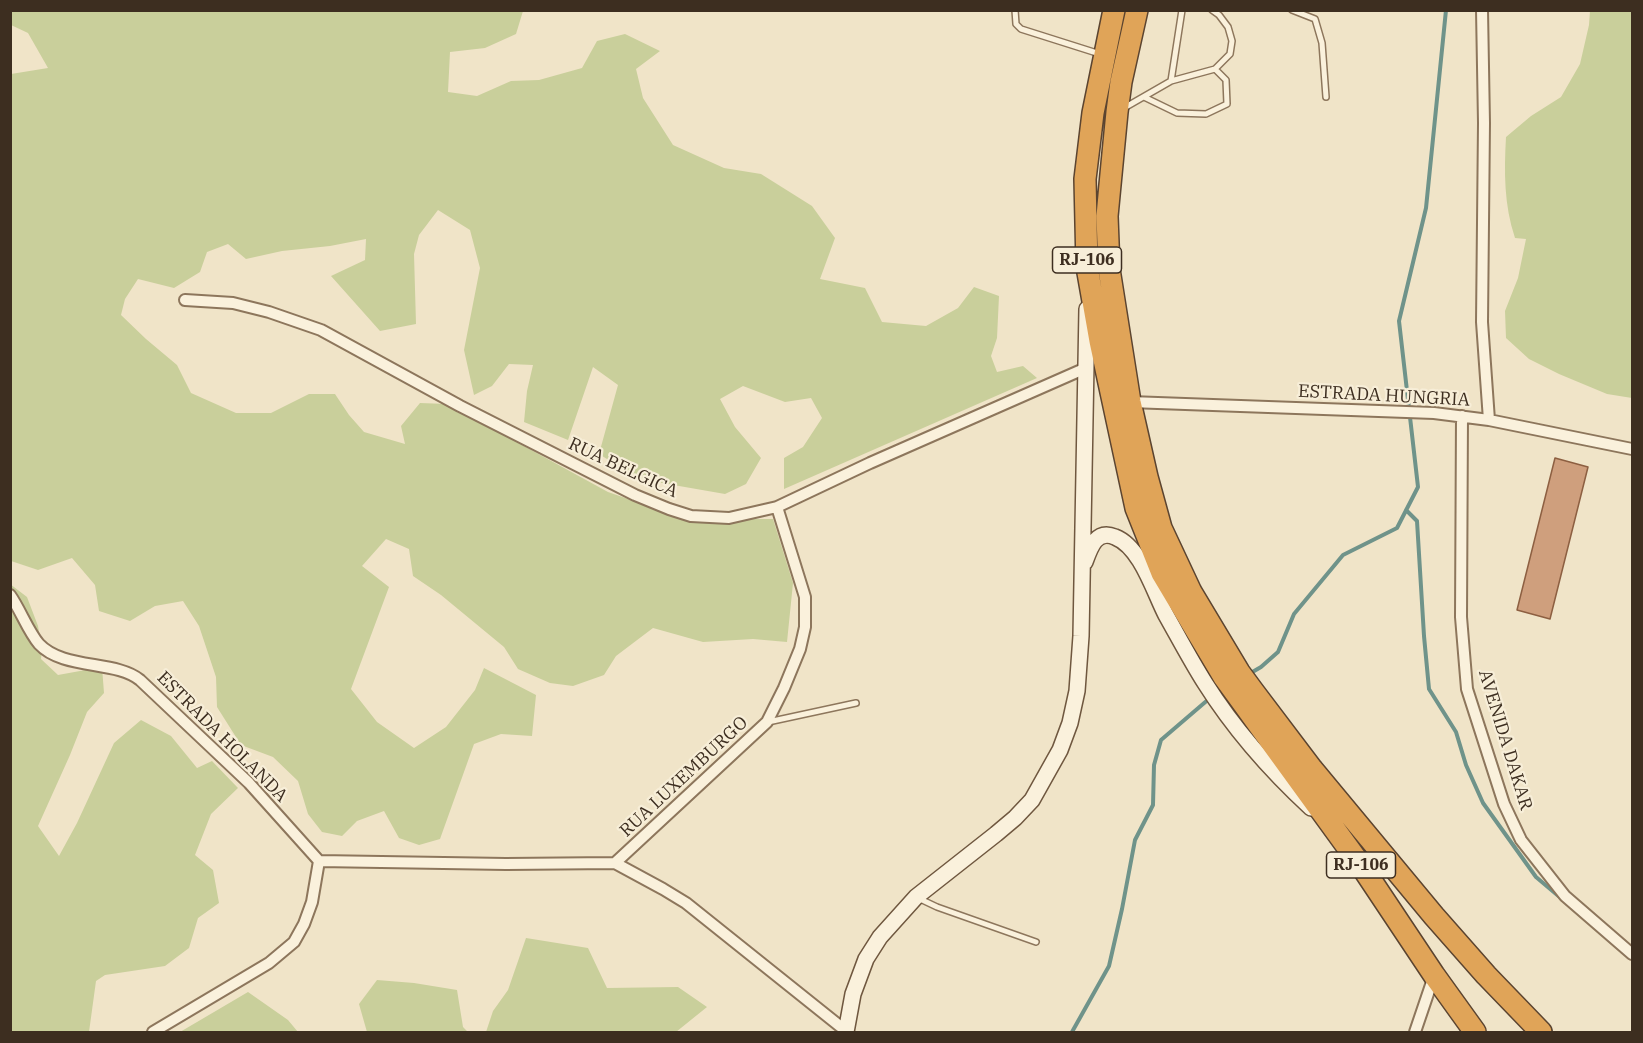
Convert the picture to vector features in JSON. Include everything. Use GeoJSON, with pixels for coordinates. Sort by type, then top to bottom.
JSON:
{"type":"FeatureCollection","features":[{"type":"Feature","properties":{"kind":"highway","name":"RJ-106"},"geometry":{"type":"LineString","coordinates":[[1114,10],[1093,112],[1085,179],[1087,267],[1100,341],[1136,508],[1162,573],[1223,678],[1362,867],[1434,975],[1474,1029]]}},
{"type":"Feature","properties":{"kind":"highway","name":"RJ-106"},"geometry":{"type":"LineString","coordinates":[[1137,10],[1121,82],[1117,112],[1107,216],[1109,269],[1130,402],[1161,528],[1191,592],[1223,678]]}},
{"type":"Feature","properties":{"kind":"highway","name":"RJ-106"},"geometry":{"type":"LineString","coordinates":[[1238,700],[1312,769],[1434,916],[1541,1032]]}},
{"type":"Feature","properties":{"kind":"highway"},"geometry":{"type":"LineString","coordinates":[[1486,975],[1500,1000],[1530,1032]]}},
{"type":"Feature","properties":{"kind":"main road"},"geometry":{"type":"LineString","coordinates":[[846,1032],[853,994],[866,959],[880,937],[916,897],[1015,818],[1032,800],[1060,750],[1070,723],[1077,691],[1081,636],[1087,267]]}},
{"type":"Feature","properties":{"kind":"main road"},"geometry":{"type":"LineString","coordinates":[[1082,574],[1092,545],[1099,537],[1109,535],[1128,545],[1140,561],[1165,613],[1223,678]]}},
{"type":"Feature","properties":{"kind":"street"},"geometry":{"type":"LineString","coordinates":[[1482,10],[1484,123],[1482,322],[1489,420]]}},
{"type":"Feature","properties":{"kind":"street","name":"RUA BELGICA"},"geometry":{"type":"LineString","coordinates":[[185,300],[233,303],[315,327],[460,406],[635,495],[691,516],[729,518],[777,507],[870,463],[1086,368]]}},
{"type":"Feature","properties":{"kind":"street","name":"ESTRADA HUNGRIA"},"geometry":{"type":"LineString","coordinates":[[1130,402],[1434,412],[1489,420],[1632,449]]}},
{"type":"Feature","properties":{"kind":"street","name":"AVENIDA DAKAR"},"geometry":{"type":"LineString","coordinates":[[1462,416],[1461,617],[1467,689],[1504,804],[1521,840],[1564,896],[1632,954]]}},
{"type":"Feature","properties":{"kind":"street","name":"RUA LUXEMBURGO"},"geometry":{"type":"LineString","coordinates":[[615,863],[767,722],[800,650],[805,627],[805,597],[777,507]]}},
{"type":"Feature","properties":{"kind":"street","name":"ESTRADA HOLANDA"},"geometry":{"type":"LineString","coordinates":[[10,595],[38,643],[48,651],[68,660],[129,673],[140,680],[249,783],[319,861]]}},
{"type":"Feature","properties":{"kind":"street"},"geometry":{"type":"LineString","coordinates":[[153,1032],[269,963],[294,942],[312,902],[319,861],[615,863],[686,903],[846,1032]]}},
{"type":"Feature","properties":{"kind":"street"},"geometry":{"type":"LineString","coordinates":[[1415,1032],[1434,975]]}},
{"type":"Feature","properties":{"kind":"lane"},"geometry":{"type":"LineString","coordinates":[[1015,10],[1016,24],[1021,29],[1104,55]]}},
{"type":"Feature","properties":{"kind":"lane"},"geometry":{"type":"LineString","coordinates":[[1171,81],[1182,10]]}},
{"type":"Feature","properties":{"kind":"lane"},"geometry":{"type":"LineString","coordinates":[[1117,112],[1171,81],[1215,69],[1230,54],[1232,41],[1228,27],[1212,10]]}},
{"type":"Feature","properties":{"kind":"lane"},"geometry":{"type":"LineString","coordinates":[[1292,10],[1315,20],[1322,43],[1326,96]]}},
{"type":"Feature","properties":{"kind":"lane"},"geometry":{"type":"LineString","coordinates":[[1143,97],[1177,113],[1206,114],[1227,104],[1226,80],[1215,69]]}},
{"type":"Feature","properties":{"kind":"lane"},"geometry":{"type":"LineString","coordinates":[[767,722],[856,703]]}},
{"type":"Feature","properties":{"kind":"lane"},"geometry":{"type":"LineString","coordinates":[[916,897],[937,907],[1036,942]]}},
{"type":"Feature","properties":{"kind":"green space"},"geometry":{"type":"Polygon","coordinates":[[[10,11],[523,11],[516,34],[485,48],[450,52],[448,92],[477,96],[511,81],[539,80],[582,68],[597,41],[625,34],[660,51],[636,69],[643,98],[673,145],[724,168],[761,174],[812,206],[835,238],[820,279],[865,288],[882,322],[926,326],[958,308],[974,287],[999,296],[997,338],[991,356],[997,372],[1023,366],[1037,378],[784,489],[784,458],[803,447],[822,418],[811,398],[785,402],[743,386],[720,399],[735,427],[761,458],[746,484],[725,494],[639,479],[599,454],[618,385],[593,367],[568,440],[524,422],[527,391],[533,365],[509,364],[492,386],[474,395],[464,350],[480,268],[470,230],[438,210],[419,235],[414,254],[416,324],[380,331],[331,276],[365,260],[366,239],[330,246],[282,251],[246,259],[228,244],[207,252],[200,272],[174,288],[138,279],[125,299],[121,315],[177,365],[191,393],[236,413],[271,413],[309,394],[335,394],[364,432],[405,444],[401,426],[420,403],[447,404],[608,492],[686,519],[773,519],[793,583],[787,642],[753,639],[703,642],[653,628],[616,656],[604,675],[573,686],[550,683],[518,669],[504,647],[441,595],[413,576],[409,549],[386,539],[362,566],[389,587],[351,689],[377,722],[414,748],[446,727],[475,690],[484,668],[536,695],[532,736],[501,734],[474,744],[440,839],[419,845],[399,838],[384,811],[357,821],[342,836],[322,832],[308,814],[298,781],[273,757],[241,745],[217,707],[216,677],[199,626],[183,601],[155,606],[130,621],[99,611],[95,585],[72,558],[38,570],[11,561],[11,74],[48,68],[28,33],[11,25],[10,11]]]}},
{"type":"Feature","properties":{"kind":"green space"},"geometry":{"type":"Polygon","coordinates":[[[1590,11],[1632,11],[1632,398],[1607,394],[1559,374],[1529,359],[1506,338],[1505,311],[1518,278],[1526,239],[1515,238],[1511,226],[1505,176],[1506,137],[1531,116],[1561,97],[1580,64],[1590,11]]]}},
{"type":"Feature","properties":{"kind":"green space"},"geometry":{"type":"Polygon","coordinates":[[[10,584],[27,597],[38,626],[42,649],[41,659],[58,675],[102,667],[104,693],[87,712],[38,826],[59,856],[114,743],[141,720],[171,736],[197,768],[212,761],[238,788],[211,814],[195,855],[213,870],[219,903],[198,918],[189,948],[165,966],[105,975],[96,981],[89,1032],[11,1032],[10,584]]]}},
{"type":"Feature","properties":{"kind":"green space"},"geometry":{"type":"Polygon","coordinates":[[[526,938],[588,948],[607,988],[678,987],[707,1007],[676,1032],[486,1032],[493,1011],[508,990],[526,938]]]}},
{"type":"Feature","properties":{"kind":"green space"},"geometry":{"type":"Polygon","coordinates":[[[377,980],[457,990],[463,1027],[468,1032],[367,1032],[359,1004],[377,980]]]}},
{"type":"Feature","properties":{"kind":"green space"},"geometry":{"type":"Polygon","coordinates":[[[248,992],[288,1020],[298,1032],[180,1032],[248,992]]]}},
{"type":"Feature","properties":{"kind":"building"},"geometry":{"type":"Polygon","coordinates":[[[1555,458],[1588,467],[1550,619],[1517,610],[1555,458]]]}},
{"type":"Feature","properties":{"kind":"waterway"},"geometry":{"type":"LineString","coordinates":[[1249,674],[1278,652],[1294,614],[1343,555],[1397,528],[1418,487],[1399,321],[1426,208],[1446,10]]}},
{"type":"Feature","properties":{"kind":"waterway"},"geometry":{"type":"LineString","coordinates":[[1406,510],[1417,521],[1429,689],[1456,732],[1466,765],[1483,803],[1536,877],[1562,899]]}},
{"type":"Feature","properties":{"kind":"waterway"},"geometry":{"type":"LineString","coordinates":[[1072,1032],[1109,966],[1135,840],[1153,805],[1154,765],[1161,740],[1210,698]]}}]}
